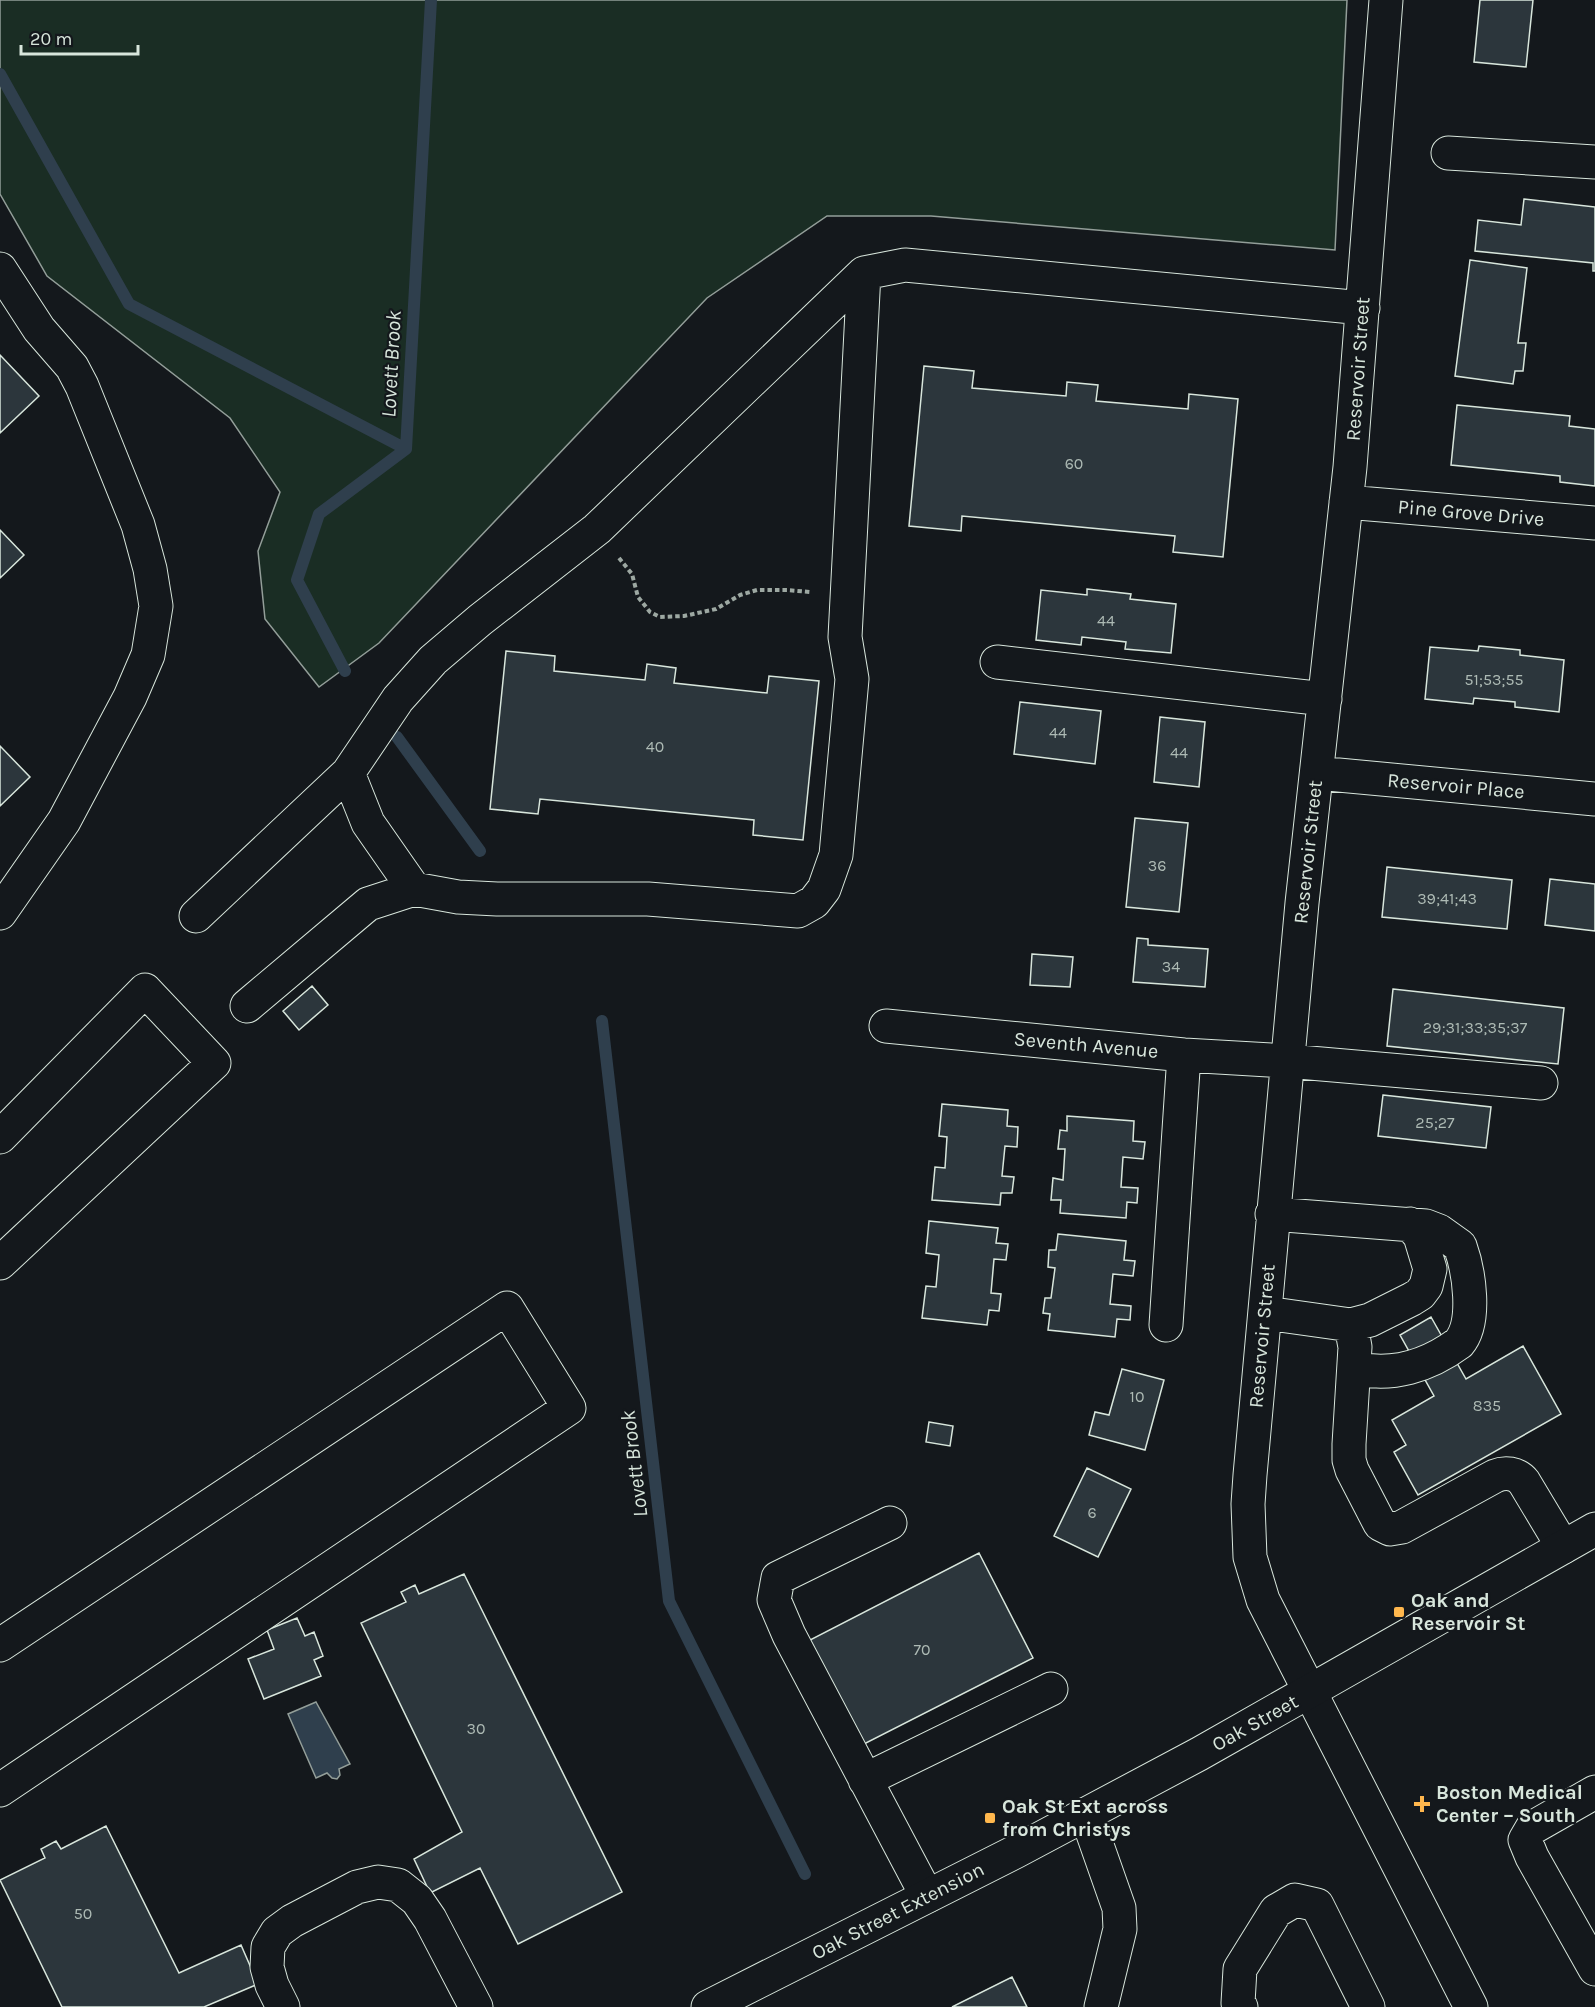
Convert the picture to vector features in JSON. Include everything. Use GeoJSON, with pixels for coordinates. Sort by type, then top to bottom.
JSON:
{"type":"FeatureCollection","features":[{"type":"Feature","properties":{"kind":"street","name":"Reservoir Street"},"geometry":{"type":"LineString","coordinates":[[1386,0],[1346,502],[1272,1214],[1248,1504],[1250,1557],[1263,1600],[1471,2007]]}},
{"type":"Feature","properties":{"kind":"street"},"geometry":{"type":"LineString","coordinates":[[1448,153],[1595,162]]}},
{"type":"Feature","properties":{"kind":"street"},"geometry":{"type":"LineString","coordinates":[[196,916],[348,774],[398,699],[433,660],[480,620],[597,529],[864,273],[905,265],[1363,308]]}},
{"type":"Feature","properties":{"kind":"street"},"geometry":{"type":"LineString","coordinates":[[0,270],[39,329],[72,367],[82,386],[138,525],[150,569],[156,606],[148,655],[130,697],[64,821],[0,913]]}},
{"type":"Feature","properties":{"kind":"street"},"geometry":{"type":"LineString","coordinates":[[247,1006],[368,904],[414,890],[497,900],[648,899],[798,911],[814,902],[824,889],[836,855],[852,679],[844,637],[864,273]]}},
{"type":"Feature","properties":{"kind":"street","name":"Pine Grove Drive"},"geometry":{"type":"LineString","coordinates":[[1346,502],[1595,523]]}},
{"type":"Feature","properties":{"kind":"street"},"geometry":{"type":"LineString","coordinates":[[997,662],[1325,699]]}},
{"type":"Feature","properties":{"kind":"street","name":"Reservoir Place"},"geometry":{"type":"LineString","coordinates":[[1317,773],[1595,799]]}},
{"type":"Feature","properties":{"kind":"street"},"geometry":{"type":"LineString","coordinates":[[348,774],[368,823],[414,890]]}},
{"type":"Feature","properties":{"kind":"street"},"geometry":{"type":"LineString","coordinates":[[0,1137],[145,990],[214,1063],[0,1263]]}},
{"type":"Feature","properties":{"kind":"street","name":"Seventh Avenue"},"geometry":{"type":"LineString","coordinates":[[886,1026],[1184,1054],[1541,1083]]}},
{"type":"Feature","properties":{"kind":"street"},"geometry":{"type":"LineString","coordinates":[[1166,1325],[1184,1054]]}},
{"type":"Feature","properties":{"kind":"street"},"geometry":{"type":"LineString","coordinates":[[1272,1214],[1426,1226],[1439,1231],[1460,1246],[1469,1291],[1469,1320],[1463,1338],[1453,1348],[1415,1367],[1389,1372],[1354,1368]]}},
{"type":"Feature","properties":{"kind":"street"},"geometry":{"type":"LineString","coordinates":[[1265,1313],[1351,1325],[1386,1313],[1420,1294],[1430,1269],[1420,1236],[1410,1224]]}},
{"type":"Feature","properties":{"kind":"street"},"geometry":{"type":"LineString","coordinates":[[0,1645],[507,1308],[569,1408],[0,1790]]}},
{"type":"Feature","properties":{"kind":"street"},"geometry":{"type":"LineString","coordinates":[[1351,1325],[1356,1347],[1349,1460],[1355,1478],[1380,1524],[1390,1529],[1402,1527],[1495,1476],[1507,1474],[1521,1477],[1563,1547]]}},
{"type":"Feature","properties":{"kind":"street"},"geometry":{"type":"LineString","coordinates":[[890,1522],[778,1578],[774,1600],[789,1635],[927,1896]]}},
{"type":"Feature","properties":{"kind":"street","name":"Oak Street"},"geometry":{"type":"LineString","coordinates":[[1086,1814],[1199,1754],[1595,1528]]}},
{"type":"Feature","properties":{"kind":"street"},"geometry":{"type":"LineString","coordinates":[[865,1780],[1051,1689]]}},
{"type":"Feature","properties":{"kind":"street"},"geometry":{"type":"LineString","coordinates":[[1595,1792],[1532,1828],[1525,1840],[1532,1857],[1595,1969]]}},
{"type":"Feature","properties":{"kind":"street"},"geometry":{"type":"LineString","coordinates":[[1086,1814],[1119,1908],[1120,1929],[1101,2007]]}},
{"type":"Feature","properties":{"kind":"street","name":"Oak Street Extension"},"geometry":{"type":"LineString","coordinates":[[708,2007],[1086,1814]]}},
{"type":"Feature","properties":{"kind":"street"},"geometry":{"type":"LineString","coordinates":[[283,2007],[272,1985],[267,1967],[268,1947],[277,1932],[292,1921],[357,1887],[378,1882],[398,1886],[417,1900],[430,1919],[476,2007]]}},
{"type":"Feature","properties":{"kind":"street"},"geometry":{"type":"LineString","coordinates":[[1241,2007],[1238,2003],[1240,1969],[1276,1911],[1294,1900],[1317,1905],[1368,2007]]}},
{"type":"Feature","properties":{"kind":"path"},"geometry":{"type":"LineString","coordinates":[[597,529],[632,574],[638,597],[650,612],[660,617],[684,616],[716,609],[740,595],[757,590],[787,590],[847,596]]}},
{"type":"Feature","properties":{"kind":"green space"},"geometry":{"type":"Polygon","coordinates":[[[0,0],[1347,0],[1335,250],[931,216],[827,216],[707,298],[379,643],[319,687],[265,619],[258,551],[280,492],[230,418],[47,276],[0,194],[0,0]]]}},
{"type":"Feature","properties":{"kind":"water"},"geometry":{"type":"Polygon","coordinates":[[[316,1702],[350,1764],[339,1769],[340,1775],[337,1779],[327,1773],[316,1778],[288,1714],[316,1702]]]}},
{"type":"Feature","properties":{"kind":"building"},"geometry":{"type":"Polygon","coordinates":[[[1480,0],[1533,0],[1526,67],[1474,62],[1480,0]]]}},
{"type":"Feature","properties":{"kind":"building"},"geometry":{"type":"Polygon","coordinates":[[[1524,199],[1595,207],[1595,271],[1593,271],[1593,263],[1475,251],[1478,220],[1521,225],[1524,199]]]}},
{"type":"Feature","properties":{"kind":"building"},"geometry":{"type":"Polygon","coordinates":[[[1470,260],[1527,268],[1518,343],[1526,343],[1523,371],[1515,371],[1513,384],[1455,376],[1470,260]]]}},
{"type":"Feature","properties":{"kind":"building"},"geometry":{"type":"Polygon","coordinates":[[[0,355],[39,396],[0,433],[0,355]]]}},
{"type":"Feature","properties":{"kind":"building"},"geometry":{"type":"Polygon","coordinates":[[[924,366],[974,371],[972,388],[1066,396],[1067,382],[1098,385],[1096,401],[1188,409],[1189,394],[1238,399],[1223,557],[1173,552],[1175,536],[962,516],[961,531],[909,526],[924,366]]]}},
{"type":"Feature","properties":{"kind":"building"},"geometry":{"type":"Polygon","coordinates":[[[1457,405],[1570,416],[1569,426],[1595,429],[1595,486],[1560,482],[1560,476],[1451,465],[1457,405]]]}},
{"type":"Feature","properties":{"kind":"building"},"geometry":{"type":"Polygon","coordinates":[[[0,530],[24,555],[0,578],[0,530]]]}},
{"type":"Feature","properties":{"kind":"building"},"geometry":{"type":"Polygon","coordinates":[[[1087,589],[1131,594],[1130,599],[1176,604],[1171,653],[1125,649],[1126,642],[1082,637],[1081,645],[1036,640],[1041,590],[1087,595],[1087,589]]]}},
{"type":"Feature","properties":{"kind":"building"},"geometry":{"type":"Polygon","coordinates":[[[1479,646],[1520,650],[1520,655],[1564,660],[1559,712],[1515,707],[1515,702],[1474,698],[1473,704],[1425,699],[1430,647],[1478,651],[1479,646]]]}},
{"type":"Feature","properties":{"kind":"building"},"geometry":{"type":"Polygon","coordinates":[[[506,651],[555,656],[554,671],[645,680],[647,664],[676,668],[674,683],[767,693],[769,676],[819,681],[803,840],[753,835],[754,820],[540,799],[538,814],[490,809],[506,651]]]}},
{"type":"Feature","properties":{"kind":"building"},"geometry":{"type":"Polygon","coordinates":[[[1020,702],[1101,711],[1095,764],[1014,754],[1020,702]]]}},
{"type":"Feature","properties":{"kind":"building"},"geometry":{"type":"Polygon","coordinates":[[[1160,717],[1205,722],[1199,787],[1154,782],[1160,717]]]}},
{"type":"Feature","properties":{"kind":"building"},"geometry":{"type":"Polygon","coordinates":[[[0,746],[30,777],[0,806],[0,746]]]}},
{"type":"Feature","properties":{"kind":"building"},"geometry":{"type":"Polygon","coordinates":[[[1135,818],[1188,823],[1179,912],[1126,907],[1135,818]]]}},
{"type":"Feature","properties":{"kind":"building"},"geometry":{"type":"Polygon","coordinates":[[[1387,867],[1512,880],[1507,929],[1382,917],[1387,867]]]}},
{"type":"Feature","properties":{"kind":"building"},"geometry":{"type":"Polygon","coordinates":[[[1550,879],[1595,884],[1595,931],[1545,925],[1550,879]]]}},
{"type":"Feature","properties":{"kind":"building"},"geometry":{"type":"Polygon","coordinates":[[[1137,938],[1148,939],[1148,945],[1208,949],[1205,987],[1133,982],[1137,938]]]}},
{"type":"Feature","properties":{"kind":"building"},"geometry":{"type":"Polygon","coordinates":[[[1032,954],[1073,957],[1070,987],[1030,985],[1032,954]]]}},
{"type":"Feature","properties":{"kind":"building"},"geometry":{"type":"Polygon","coordinates":[[[312,986],[328,1005],[299,1030],[283,1011],[312,986]]]}},
{"type":"Feature","properties":{"kind":"building"},"geometry":{"type":"Polygon","coordinates":[[[1393,989],[1564,1008],[1558,1064],[1387,1046],[1393,989]]]}},
{"type":"Feature","properties":{"kind":"building"},"geometry":{"type":"Polygon","coordinates":[[[1383,1095],[1491,1107],[1486,1148],[1378,1136],[1383,1095]]]}},
{"type":"Feature","properties":{"kind":"building"},"geometry":{"type":"Polygon","coordinates":[[[942,1104],[1008,1110],[1007,1126],[1018,1127],[1017,1147],[1005,1146],[1002,1176],[1014,1177],[1012,1193],[1001,1193],[1000,1205],[932,1200],[935,1167],[945,1168],[947,1137],[939,1136],[942,1104]]]}},
{"type":"Feature","properties":{"kind":"building"},"geometry":{"type":"Polygon","coordinates":[[[1067,1116],[1134,1121],[1133,1141],[1145,1142],[1143,1159],[1123,1157],[1121,1187],[1138,1188],[1137,1203],[1127,1202],[1126,1218],[1060,1213],[1061,1200],[1051,1200],[1053,1178],[1063,1180],[1065,1149],[1058,1149],[1060,1130],[1067,1131],[1067,1116]]]}},
{"type":"Feature","properties":{"kind":"building"},"geometry":{"type":"Polygon","coordinates":[[[929,1221],[998,1228],[996,1243],[1008,1244],[1006,1260],[994,1259],[991,1293],[1001,1294],[999,1311],[989,1310],[987,1325],[922,1318],[926,1286],[936,1287],[939,1255],[926,1253],[929,1221]]]}},
{"type":"Feature","properties":{"kind":"building"},"geometry":{"type":"Polygon","coordinates":[[[1058,1234],[1126,1241],[1124,1260],[1135,1261],[1133,1276],[1113,1274],[1110,1304],[1131,1306],[1130,1320],[1117,1319],[1115,1337],[1048,1330],[1050,1314],[1043,1313],[1045,1298],[1051,1298],[1055,1268],[1048,1267],[1049,1250],[1056,1250],[1058,1234]]]}},
{"type":"Feature","properties":{"kind":"building"},"geometry":{"type":"Polygon","coordinates":[[[1431,1317],[1466,1379],[1523,1346],[1561,1414],[1418,1495],[1394,1452],[1406,1445],[1392,1420],[1434,1396],[1400,1335],[1431,1317]]]}},
{"type":"Feature","properties":{"kind":"building"},"geometry":{"type":"Polygon","coordinates":[[[1122,1369],[1164,1380],[1145,1450],[1089,1435],[1095,1412],[1109,1415],[1122,1369]]]}},
{"type":"Feature","properties":{"kind":"building"},"geometry":{"type":"Polygon","coordinates":[[[929,1422],[953,1426],[950,1446],[926,1442],[929,1422]]]}},
{"type":"Feature","properties":{"kind":"building"},"geometry":{"type":"Polygon","coordinates":[[[1087,1468],[1131,1489],[1098,1557],[1054,1536],[1087,1468]]]}},
{"type":"Feature","properties":{"kind":"building"},"geometry":{"type":"Polygon","coordinates":[[[979,1553],[1033,1658],[864,1744],[810,1640],[979,1553]]]}},
{"type":"Feature","properties":{"kind":"building"},"geometry":{"type":"Polygon","coordinates":[[[464,1574],[622,1892],[518,1944],[480,1868],[430,1893],[414,1859],[462,1832],[361,1623],[406,1602],[401,1592],[415,1585],[419,1594],[464,1574]]]}},
{"type":"Feature","properties":{"kind":"building"},"geometry":{"type":"Polygon","coordinates":[[[297,1618],[305,1636],[314,1632],[323,1656],[314,1660],[321,1676],[264,1699],[248,1659],[274,1649],[267,1630],[297,1618]]]}},
{"type":"Feature","properties":{"kind":"building"},"geometry":{"type":"Polygon","coordinates":[[[106,1826],[179,1973],[241,1945],[258,1984],[204,2007],[62,2007],[0,1880],[45,1858],[41,1849],[56,1841],[61,1849],[106,1826]]]}},
{"type":"Feature","properties":{"kind":"building"},"geometry":{"type":"Polygon","coordinates":[[[1012,1977],[1027,2007],[952,2007],[1012,1977]]]}},
{"type":"Feature","properties":{"kind":"waterway","name":"Lovett Brook"},"geometry":{"type":"LineString","coordinates":[[345,671],[297,580],[319,514],[406,449],[431,0]]}},
{"type":"Feature","properties":{"kind":"waterway"},"geometry":{"type":"LineString","coordinates":[[0,74],[129,304],[406,449]]}},
{"type":"Feature","properties":{"kind":"waterway","name":"Lovett Brook"},"geometry":{"type":"LineString","coordinates":[[397,737],[480,851]]}},
{"type":"Feature","properties":{"kind":"waterway","name":"Lovett Brook"},"geometry":{"type":"LineString","coordinates":[[602,1021],[669,1601],[805,1874]]}},
{"type":"Feature","properties":{"kind":"place","name":"Oak and Reservoir St"},"geometry":{"type":"Point","coordinates":[1399,1612]}},
{"type":"Feature","properties":{"kind":"place","name":"Boston Medical Center – South"},"geometry":{"type":"Point","coordinates":[1422,1804]}},
{"type":"Feature","properties":{"kind":"place","name":"Oak St Ext across from Christys"},"geometry":{"type":"Point","coordinates":[990,1818]}}]}
